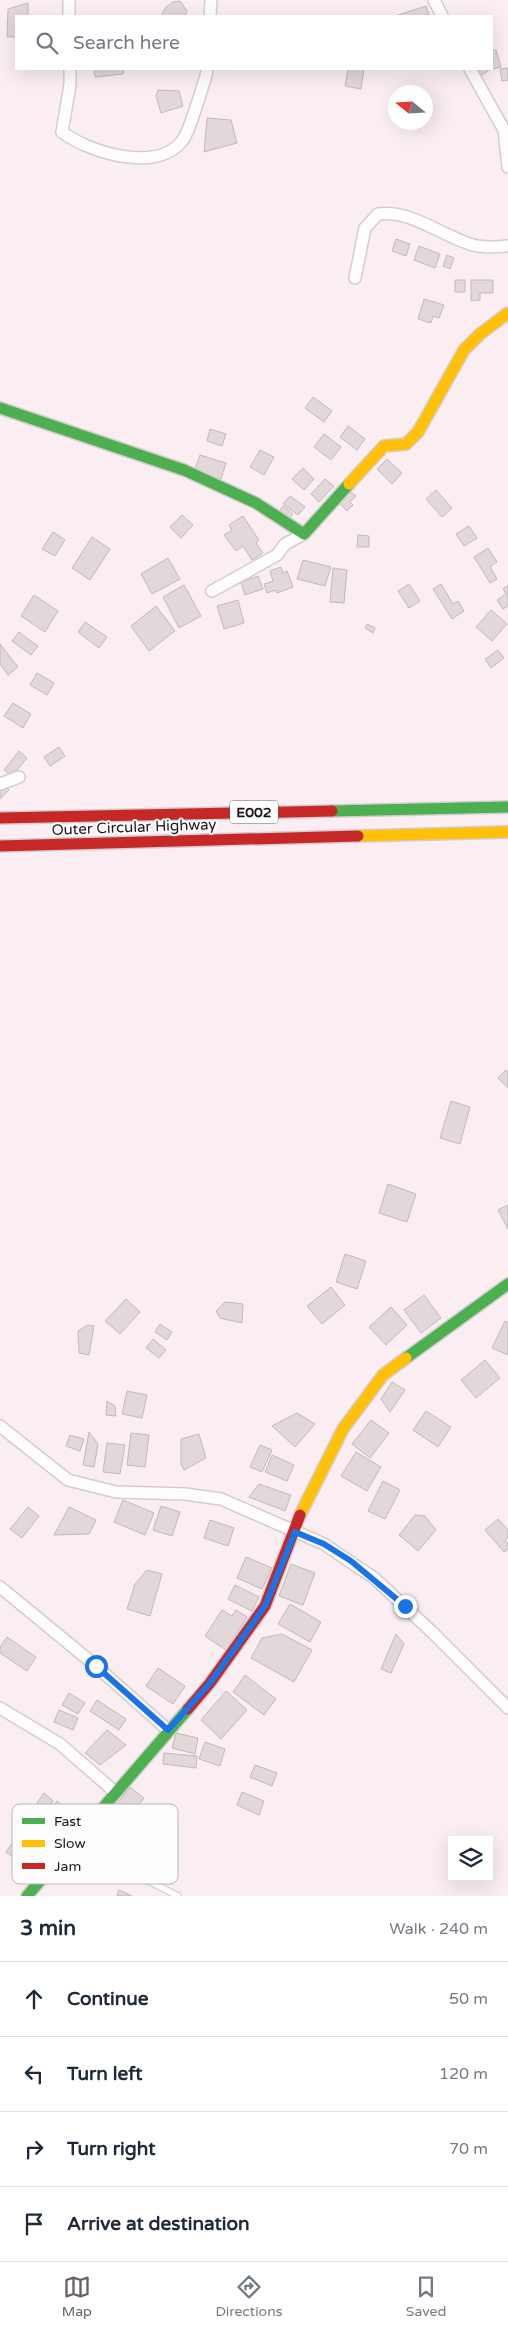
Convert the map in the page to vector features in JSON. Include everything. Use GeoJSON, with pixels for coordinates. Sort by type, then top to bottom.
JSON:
{"type":"FeatureCollection","features":[{"type":"Feature","properties":{"kind":"main road"},"geometry":{"type":"LineString","coordinates":[[0,408],[184,470],[256,503],[304,534],[384,446],[406,444],[418,432],[464,350],[480,334],[508,313]]}},
{"type":"Feature","properties":{"kind":"main road","name":"Outer Circular Highway"},"geometry":{"type":"LineString","coordinates":[[0,818],[508,807]]}},
{"type":"Feature","properties":{"kind":"main road","name":"Outer Circular Highway"},"geometry":{"type":"LineString","coordinates":[[0,846],[508,832]]}},
{"type":"Feature","properties":{"kind":"main road"},"geometry":{"type":"LineString","coordinates":[[105,1804],[210,1683],[265,1606],[304,1506],[343,1429],[383,1375],[508,1284]]}},
{"type":"Feature","properties":{"kind":"main road"},"geometry":{"type":"LineString","coordinates":[[27,1896],[37,1884]]}},
{"type":"Feature","properties":{"kind":"street"},"geometry":{"type":"LineString","coordinates":[[69,0],[69,15]]}},
{"type":"Feature","properties":{"kind":"street"},"geometry":{"type":"LineString","coordinates":[[210,15],[211,0]]}},
{"type":"Feature","properties":{"kind":"street"},"geometry":{"type":"LineString","coordinates":[[434,0],[442,15]]}},
{"type":"Feature","properties":{"kind":"street"},"geometry":{"type":"LineString","coordinates":[[70,70],[70,85],[62,132],[75,142],[128,158],[153,158],[167,154],[183,140],[207,70]]}},
{"type":"Feature","properties":{"kind":"street"},"geometry":{"type":"LineString","coordinates":[[471,70],[504,130],[508,167]]}},
{"type":"Feature","properties":{"kind":"street"},"geometry":{"type":"LineString","coordinates":[[355,278],[366,228],[378,214],[391,213],[432,226],[474,246],[508,246]]}},
{"type":"Feature","properties":{"kind":"street"},"geometry":{"type":"LineString","coordinates":[[212,591],[277,555],[286,544],[304,534]]}},
{"type":"Feature","properties":{"kind":"street"},"geometry":{"type":"LineString","coordinates":[[0,784],[19,777]]}},
{"type":"Feature","properties":{"kind":"street"},"geometry":{"type":"LineString","coordinates":[[0,1426],[68,1480],[116,1492],[185,1494],[221,1500],[324,1544],[374,1578],[508,1708]]}},
{"type":"Feature","properties":{"kind":"street"},"geometry":{"type":"LineString","coordinates":[[0,1587],[168,1730]]}},
{"type":"Feature","properties":{"kind":"street"},"geometry":{"type":"LineString","coordinates":[[0,1708],[60,1744],[115,1792]]}},
{"type":"Feature","properties":{"kind":"lane"},"geometry":{"type":"LineString","coordinates":[[154,1884],[178,1896]]}},
{"type":"Feature","properties":{"kind":"building"},"geometry":{"type":"Polygon","coordinates":[[[180,1],[187,11],[185,15],[162,15],[166,7],[173,2],[180,1]]]}},
{"type":"Feature","properties":{"kind":"building"},"geometry":{"type":"Polygon","coordinates":[[[28,3],[28,15],[15,15],[15,37],[7,37],[8,9],[28,3]]]}},
{"type":"Feature","properties":{"kind":"building"},"geometry":{"type":"Polygon","coordinates":[[[426,6],[429,14],[426,15],[398,15],[426,6]]]}},
{"type":"Feature","properties":{"kind":"building"},"geometry":{"type":"Polygon","coordinates":[[[496,50],[501,67],[493,69],[493,51],[496,50]]]}},
{"type":"Feature","properties":{"kind":"building"},"geometry":{"type":"Polygon","coordinates":[[[508,68],[508,80],[502,81],[500,69],[508,68]]]}},
{"type":"Feature","properties":{"kind":"building"},"geometry":{"type":"Polygon","coordinates":[[[94,70],[124,70],[123,74],[95,77],[94,70]]]}},
{"type":"Feature","properties":{"kind":"building"},"geometry":{"type":"Polygon","coordinates":[[[348,70],[364,70],[361,89],[345,86],[348,70]]]}},
{"type":"Feature","properties":{"kind":"building"},"geometry":{"type":"Polygon","coordinates":[[[474,70],[488,70],[488,71],[479,77],[474,70]]]}},
{"type":"Feature","properties":{"kind":"building"},"geometry":{"type":"Polygon","coordinates":[[[158,90],[179,91],[183,106],[161,113],[156,96],[158,90]]]}},
{"type":"Feature","properties":{"kind":"building"},"geometry":{"type":"Polygon","coordinates":[[[207,118],[231,120],[237,143],[204,152],[207,118]]]}},
{"type":"Feature","properties":{"kind":"building"},"geometry":{"type":"Polygon","coordinates":[[[396,239],[410,244],[406,256],[392,251],[396,239]]]}},
{"type":"Feature","properties":{"kind":"building"},"geometry":{"type":"Polygon","coordinates":[[[419,246],[440,254],[435,268],[414,260],[419,246]]]}},
{"type":"Feature","properties":{"kind":"building"},"geometry":{"type":"Polygon","coordinates":[[[447,255],[454,258],[450,269],[443,266],[447,255]]]}},
{"type":"Feature","properties":{"kind":"building"},"geometry":{"type":"Polygon","coordinates":[[[455,280],[465,280],[465,292],[455,292],[455,280]]]}},
{"type":"Feature","properties":{"kind":"building"},"geometry":{"type":"Polygon","coordinates":[[[471,280],[493,280],[493,293],[480,293],[480,300],[471,301],[471,280]]]}},
{"type":"Feature","properties":{"kind":"building"},"geometry":{"type":"Polygon","coordinates":[[[424,299],[444,305],[439,318],[433,316],[431,323],[418,319],[424,299]]]}},
{"type":"Feature","properties":{"kind":"building"},"geometry":{"type":"Polygon","coordinates":[[[313,397],[332,411],[324,422],[305,408],[313,397]]]}},
{"type":"Feature","properties":{"kind":"building"},"geometry":{"type":"Polygon","coordinates":[[[348,426],[365,439],[357,450],[340,437],[348,426]]]}},
{"type":"Feature","properties":{"kind":"building"},"geometry":{"type":"Polygon","coordinates":[[[210,429],[226,434],[222,446],[207,441],[210,429]]]}},
{"type":"Feature","properties":{"kind":"building"},"geometry":{"type":"Polygon","coordinates":[[[324,434],[341,447],[331,460],[314,447],[324,434]]]}},
{"type":"Feature","properties":{"kind":"building"},"geometry":{"type":"Polygon","coordinates":[[[260,450],[274,457],[264,475],[250,467],[260,450]]]}},
{"type":"Feature","properties":{"kind":"building"},"geometry":{"type":"Polygon","coordinates":[[[200,455],[226,463],[221,479],[194,472],[200,455]]]}},
{"type":"Feature","properties":{"kind":"building"},"geometry":{"type":"Polygon","coordinates":[[[387,459],[402,473],[392,484],[377,469],[387,459]]]}},
{"type":"Feature","properties":{"kind":"building"},"geometry":{"type":"Polygon","coordinates":[[[303,468],[314,479],[304,490],[292,479],[303,468]]]}},
{"type":"Feature","properties":{"kind":"building"},"geometry":{"type":"Polygon","coordinates":[[[325,479],[334,486],[319,502],[311,494],[325,479]]]}},
{"type":"Feature","properties":{"kind":"building"},"geometry":{"type":"Polygon","coordinates":[[[349,490],[356,496],[350,502],[353,505],[347,511],[338,502],[349,490]]]}},
{"type":"Feature","properties":{"kind":"building"},"geometry":{"type":"Polygon","coordinates":[[[436,490],[452,508],[442,517],[426,499],[436,490]]]}},
{"type":"Feature","properties":{"kind":"building"},"geometry":{"type":"Polygon","coordinates":[[[290,496],[305,507],[298,515],[283,504],[290,496]]]}},
{"type":"Feature","properties":{"kind":"building"},"geometry":{"type":"Polygon","coordinates":[[[283,506],[293,514],[287,521],[278,513],[283,506]]]}},
{"type":"Feature","properties":{"kind":"building"},"geometry":{"type":"Polygon","coordinates":[[[182,515],[193,525],[181,538],[170,527],[182,515]]]}},
{"type":"Feature","properties":{"kind":"building"},"geometry":{"type":"Polygon","coordinates":[[[243,516],[259,540],[256,543],[263,553],[252,560],[243,546],[236,551],[224,535],[232,530],[229,525],[243,516]]]}},
{"type":"Feature","properties":{"kind":"building"},"geometry":{"type":"Polygon","coordinates":[[[469,526],[477,538],[464,546],[456,534],[469,526]]]}},
{"type":"Feature","properties":{"kind":"building"},"geometry":{"type":"Polygon","coordinates":[[[53,532],[65,540],[55,556],[42,549],[53,532]]]}},
{"type":"Feature","properties":{"kind":"building"},"geometry":{"type":"Polygon","coordinates":[[[358,535],[369,536],[369,547],[357,547],[358,535]]]}},
{"type":"Feature","properties":{"kind":"building"},"geometry":{"type":"Polygon","coordinates":[[[92,537],[110,549],[90,580],[72,568],[92,537]]]}},
{"type":"Feature","properties":{"kind":"building"},"geometry":{"type":"Polygon","coordinates":[[[488,548],[497,562],[490,567],[497,579],[490,583],[474,557],[488,548]]]}},
{"type":"Feature","properties":{"kind":"building"},"geometry":{"type":"Polygon","coordinates":[[[168,558],[180,579],[152,594],[141,574],[168,558]]]}},
{"type":"Feature","properties":{"kind":"building"},"geometry":{"type":"Polygon","coordinates":[[[303,560],[331,567],[325,586],[297,579],[303,560]]]}},
{"type":"Feature","properties":{"kind":"building"},"geometry":{"type":"Polygon","coordinates":[[[281,567],[283,573],[287,571],[293,587],[277,593],[276,590],[267,593],[264,584],[273,581],[270,571],[281,567]]]}},
{"type":"Feature","properties":{"kind":"building"},"geometry":{"type":"Polygon","coordinates":[[[333,568],[347,570],[344,603],[330,602],[333,568]]]}},
{"type":"Feature","properties":{"kind":"building"},"geometry":{"type":"Polygon","coordinates":[[[258,576],[263,589],[245,595],[241,582],[258,576]]]}},
{"type":"Feature","properties":{"kind":"building"},"geometry":{"type":"Polygon","coordinates":[[[409,584],[420,601],[409,608],[398,591],[409,584]]]}},
{"type":"Feature","properties":{"kind":"building"},"geometry":{"type":"Polygon","coordinates":[[[441,584],[453,604],[458,601],[464,611],[452,619],[433,589],[441,584]]]}},
{"type":"Feature","properties":{"kind":"building"},"geometry":{"type":"Polygon","coordinates":[[[184,585],[201,616],[179,628],[163,597],[184,585]]]}},
{"type":"Feature","properties":{"kind":"building"},"geometry":{"type":"Polygon","coordinates":[[[508,585],[508,606],[503,609],[497,600],[506,594],[503,589],[508,585]]]}},
{"type":"Feature","properties":{"kind":"building"},"geometry":{"type":"Polygon","coordinates":[[[34,595],[58,611],[45,632],[21,616],[34,595]]]}},
{"type":"Feature","properties":{"kind":"building"},"geometry":{"type":"Polygon","coordinates":[[[238,600],[244,623],[224,629],[217,606],[238,600]]]}},
{"type":"Feature","properties":{"kind":"building"},"geometry":{"type":"Polygon","coordinates":[[[156,606],[175,631],[149,651],[131,626],[156,606]]]}},
{"type":"Feature","properties":{"kind":"building"},"geometry":{"type":"Polygon","coordinates":[[[491,610],[507,624],[492,641],[476,627],[491,610]]]}},
{"type":"Feature","properties":{"kind":"building"},"geometry":{"type":"Polygon","coordinates":[[[85,622],[107,637],[99,648],[78,632],[85,622]]]}},
{"type":"Feature","properties":{"kind":"building"},"geometry":{"type":"Polygon","coordinates":[[[367,624],[375,628],[373,633],[365,628],[367,624]]]}},
{"type":"Feature","properties":{"kind":"building"},"geometry":{"type":"Polygon","coordinates":[[[19,632],[38,646],[31,655],[12,641],[19,632]]]}},
{"type":"Feature","properties":{"kind":"building"},"geometry":{"type":"Polygon","coordinates":[[[0,644],[18,667],[8,675],[0,664],[0,644]]]}},
{"type":"Feature","properties":{"kind":"building"},"geometry":{"type":"Polygon","coordinates":[[[498,650],[504,658],[491,668],[485,659],[498,650]]]}},
{"type":"Feature","properties":{"kind":"building"},"geometry":{"type":"Polygon","coordinates":[[[37,673],[54,683],[47,695],[30,685],[37,673]]]}},
{"type":"Feature","properties":{"kind":"building"},"geometry":{"type":"Polygon","coordinates":[[[13,703],[31,714],[23,728],[4,716],[13,703]]]}},
{"type":"Feature","properties":{"kind":"building"},"geometry":{"type":"Polygon","coordinates":[[[59,747],[65,756],[50,766],[44,757],[59,747]]]}},
{"type":"Feature","properties":{"kind":"building"},"geometry":{"type":"Polygon","coordinates":[[[19,751],[27,758],[12,776],[4,770],[19,751]]]}},
{"type":"Feature","properties":{"kind":"building"},"geometry":{"type":"Polygon","coordinates":[[[0,781],[9,790],[0,799],[0,781]]]}},
{"type":"Feature","properties":{"kind":"building"},"geometry":{"type":"Polygon","coordinates":[[[506,1070],[508,1072],[508,1088],[498,1078],[506,1070]]]}},
{"type":"Feature","properties":{"kind":"building"},"geometry":{"type":"Polygon","coordinates":[[[451,1101],[470,1107],[460,1144],[440,1138],[451,1101]]]}},
{"type":"Feature","properties":{"kind":"building"},"geometry":{"type":"Polygon","coordinates":[[[388,1184],[416,1194],[407,1222],[379,1213],[388,1184]]]}},
{"type":"Feature","properties":{"kind":"building"},"geometry":{"type":"Polygon","coordinates":[[[508,1205],[508,1229],[498,1210],[508,1205]]]}},
{"type":"Feature","properties":{"kind":"building"},"geometry":{"type":"Polygon","coordinates":[[[345,1254],[366,1261],[357,1289],[336,1282],[345,1254]]]}},
{"type":"Feature","properties":{"kind":"building"},"geometry":{"type":"Polygon","coordinates":[[[331,1287],[345,1305],[322,1324],[307,1306],[331,1287]]]}},
{"type":"Feature","properties":{"kind":"building"},"geometry":{"type":"Polygon","coordinates":[[[424,1295],[441,1318],[421,1333],[404,1310],[424,1295]]]}},
{"type":"Feature","properties":{"kind":"building"},"geometry":{"type":"Polygon","coordinates":[[[126,1299],[140,1312],[120,1334],[105,1321],[126,1299]]]}},
{"type":"Feature","properties":{"kind":"building"},"geometry":{"type":"Polygon","coordinates":[[[225,1302],[243,1304],[242,1323],[220,1318],[216,1311],[225,1302]]]}},
{"type":"Feature","properties":{"kind":"building"},"geometry":{"type":"Polygon","coordinates":[[[391,1307],[407,1325],[386,1345],[369,1327],[391,1307]]]}},
{"type":"Feature","properties":{"kind":"building"},"geometry":{"type":"Polygon","coordinates":[[[505,1321],[508,1323],[508,1355],[492,1348],[505,1321]]]}},
{"type":"Feature","properties":{"kind":"building"},"geometry":{"type":"Polygon","coordinates":[[[160,1324],[172,1332],[167,1340],[155,1332],[160,1324]]]}},
{"type":"Feature","properties":{"kind":"building"},"geometry":{"type":"Polygon","coordinates":[[[88,1325],[94,1326],[89,1355],[79,1353],[78,1331],[88,1325]]]}},
{"type":"Feature","properties":{"kind":"building"},"geometry":{"type":"Polygon","coordinates":[[[153,1339],[166,1350],[159,1358],[146,1348],[153,1339]]]}},
{"type":"Feature","properties":{"kind":"building"},"geometry":{"type":"Polygon","coordinates":[[[485,1360],[500,1378],[476,1398],[461,1380],[485,1360]]]}},
{"type":"Feature","properties":{"kind":"building"},"geometry":{"type":"Polygon","coordinates":[[[392,1382],[405,1390],[390,1412],[381,1399],[392,1382]]]}},
{"type":"Feature","properties":{"kind":"building"},"geometry":{"type":"Polygon","coordinates":[[[127,1391],[147,1395],[142,1418],[122,1414],[127,1391]]]}},
{"type":"Feature","properties":{"kind":"building"},"geometry":{"type":"Polygon","coordinates":[[[107,1401],[115,1406],[116,1416],[106,1415],[107,1401]]]}},
{"type":"Feature","properties":{"kind":"building"},"geometry":{"type":"Polygon","coordinates":[[[426,1411],[451,1427],[438,1447],[413,1430],[426,1411]]]}},
{"type":"Feature","properties":{"kind":"building"},"geometry":{"type":"Polygon","coordinates":[[[297,1413],[315,1424],[295,1447],[272,1426],[297,1413]]]}},
{"type":"Feature","properties":{"kind":"building"},"geometry":{"type":"Polygon","coordinates":[[[371,1420],[389,1433],[370,1458],[352,1444],[371,1420]]]}},
{"type":"Feature","properties":{"kind":"building"},"geometry":{"type":"Polygon","coordinates":[[[89,1432],[98,1444],[94,1467],[83,1465],[89,1432]]]}},
{"type":"Feature","properties":{"kind":"building"},"geometry":{"type":"Polygon","coordinates":[[[131,1433],[149,1435],[145,1467],[127,1465],[131,1433]]]}},
{"type":"Feature","properties":{"kind":"building"},"geometry":{"type":"Polygon","coordinates":[[[199,1434],[206,1458],[184,1470],[181,1465],[181,1439],[199,1434]]]}},
{"type":"Feature","properties":{"kind":"building"},"geometry":{"type":"Polygon","coordinates":[[[70,1435],[84,1439],[80,1451],[66,1446],[70,1435]]]}},
{"type":"Feature","properties":{"kind":"building"},"geometry":{"type":"Polygon","coordinates":[[[107,1443],[125,1445],[120,1474],[103,1472],[107,1443]]]}},
{"type":"Feature","properties":{"kind":"building"},"geometry":{"type":"Polygon","coordinates":[[[260,1445],[272,1450],[262,1472],[250,1467],[260,1445]]]}},
{"type":"Feature","properties":{"kind":"building"},"geometry":{"type":"Polygon","coordinates":[[[356,1452],[381,1467],[367,1491],[341,1476],[356,1452]]]}},
{"type":"Feature","properties":{"kind":"building"},"geometry":{"type":"Polygon","coordinates":[[[272,1455],[294,1465],[287,1481],[265,1472],[272,1455]]]}},
{"type":"Feature","properties":{"kind":"building"},"geometry":{"type":"Polygon","coordinates":[[[383,1481],[400,1490],[385,1519],[368,1511],[383,1481]]]}},
{"type":"Feature","properties":{"kind":"building"},"geometry":{"type":"Polygon","coordinates":[[[259,1484],[291,1495],[285,1511],[249,1497],[259,1484]]]}},
{"type":"Feature","properties":{"kind":"building"},"geometry":{"type":"Polygon","coordinates":[[[123,1500],[154,1513],[145,1535],[114,1522],[123,1500]]]}},
{"type":"Feature","properties":{"kind":"building"},"geometry":{"type":"Polygon","coordinates":[[[161,1506],[180,1512],[172,1536],[153,1530],[161,1506]]]}},
{"type":"Feature","properties":{"kind":"building"},"geometry":{"type":"Polygon","coordinates":[[[28,1507],[39,1516],[22,1538],[10,1529],[28,1507]]]}},
{"type":"Feature","properties":{"kind":"building"},"geometry":{"type":"Polygon","coordinates":[[[69,1507],[96,1520],[89,1534],[54,1535],[69,1507]]]}},
{"type":"Feature","properties":{"kind":"building"},"geometry":{"type":"Polygon","coordinates":[[[415,1515],[425,1516],[436,1530],[418,1551],[399,1535],[415,1515]]]}},
{"type":"Feature","properties":{"kind":"building"},"geometry":{"type":"Polygon","coordinates":[[[498,1519],[508,1530],[508,1538],[505,1540],[508,1544],[508,1549],[504,1552],[485,1530],[498,1519]]]}},
{"type":"Feature","properties":{"kind":"building"},"geometry":{"type":"Polygon","coordinates":[[[210,1520],[234,1528],[228,1546],[204,1538],[210,1520]]]}},
{"type":"Feature","properties":{"kind":"building"},"geometry":{"type":"Polygon","coordinates":[[[246,1557],[272,1568],[262,1589],[237,1578],[246,1557]]]}},
{"type":"Feature","properties":{"kind":"building"},"geometry":{"type":"Polygon","coordinates":[[[291,1564],[315,1573],[303,1605],[279,1596],[291,1564]]]}},
{"type":"Feature","properties":{"kind":"building"},"geometry":{"type":"Polygon","coordinates":[[[147,1570],[162,1574],[150,1616],[127,1609],[135,1584],[147,1570]]]}},
{"type":"Feature","properties":{"kind":"building"},"geometry":{"type":"Polygon","coordinates":[[[235,1585],[259,1597],[252,1611],[228,1599],[235,1585]]]}},
{"type":"Feature","properties":{"kind":"building"},"geometry":{"type":"Polygon","coordinates":[[[290,1604],[321,1622],[310,1642],[278,1624],[290,1604]]]}},
{"type":"Feature","properties":{"kind":"building"},"geometry":{"type":"Polygon","coordinates":[[[222,1610],[232,1616],[236,1610],[247,1617],[226,1650],[205,1636],[222,1610]]]}},
{"type":"Feature","properties":{"kind":"building"},"geometry":{"type":"Polygon","coordinates":[[[282,1634],[312,1650],[294,1682],[251,1658],[262,1638],[282,1634]]]}},
{"type":"Feature","properties":{"kind":"building"},"geometry":{"type":"Polygon","coordinates":[[[396,1634],[404,1644],[391,1673],[381,1669],[396,1634]]]}},
{"type":"Feature","properties":{"kind":"building"},"geometry":{"type":"Polygon","coordinates":[[[7,1637],[36,1657],[27,1671],[0,1653],[0,1647],[7,1637]]]}},
{"type":"Feature","properties":{"kind":"building"},"geometry":{"type":"Polygon","coordinates":[[[158,1668],[185,1686],[173,1704],[146,1686],[158,1668]]]}},
{"type":"Feature","properties":{"kind":"building"},"geometry":{"type":"Polygon","coordinates":[[[245,1675],[276,1699],[264,1715],[233,1692],[245,1675]]]}},
{"type":"Feature","properties":{"kind":"building"},"geometry":{"type":"Polygon","coordinates":[[[226,1691],[247,1710],[221,1739],[201,1720],[226,1691]]]}},
{"type":"Feature","properties":{"kind":"building"},"geometry":{"type":"Polygon","coordinates":[[[69,1693],[85,1703],[78,1714],[62,1705],[69,1693]]]}},
{"type":"Feature","properties":{"kind":"building"},"geometry":{"type":"Polygon","coordinates":[[[97,1700],[126,1719],[119,1730],[90,1711],[97,1700]]]}},
{"type":"Feature","properties":{"kind":"building"},"geometry":{"type":"Polygon","coordinates":[[[59,1710],[78,1718],[73,1730],[54,1722],[59,1710]]]}},
{"type":"Feature","properties":{"kind":"building"},"geometry":{"type":"Polygon","coordinates":[[[107,1730],[126,1745],[100,1765],[85,1753],[107,1730]]]}},
{"type":"Feature","properties":{"kind":"building"},"geometry":{"type":"Polygon","coordinates":[[[176,1733],[198,1738],[195,1754],[172,1748],[176,1733]]]}},
{"type":"Feature","properties":{"kind":"building"},"geometry":{"type":"Polygon","coordinates":[[[205,1742],[225,1749],[220,1766],[199,1759],[205,1742]]]}},
{"type":"Feature","properties":{"kind":"building"},"geometry":{"type":"Polygon","coordinates":[[[164,1753],[197,1756],[196,1768],[163,1764],[164,1753]]]}},
{"type":"Feature","properties":{"kind":"building"},"geometry":{"type":"Polygon","coordinates":[[[255,1765],[277,1773],[272,1786],[250,1777],[255,1765]]]}},
{"type":"Feature","properties":{"kind":"building"},"geometry":{"type":"Polygon","coordinates":[[[130,1787],[144,1798],[139,1804],[117,1804],[130,1787]]]}},
{"type":"Feature","properties":{"kind":"building"},"geometry":{"type":"Polygon","coordinates":[[[242,1792],[264,1801],[259,1815],[237,1805],[242,1792]]]}},
{"type":"Feature","properties":{"kind":"building"},"geometry":{"type":"Polygon","coordinates":[[[44,1793],[53,1801],[51,1804],[37,1803],[44,1793]]]}},
{"type":"Feature","properties":{"kind":"building"},"geometry":{"type":"Polygon","coordinates":[[[12,1843],[12,1856],[6,1852],[12,1843]]]}},
{"type":"Feature","properties":{"kind":"building"},"geometry":{"type":"Polygon","coordinates":[[[119,1890],[132,1896],[117,1896],[119,1890]]]}},
{"type":"Feature","properties":{"kind":"traffic: fast"},"geometry":{"type":"LineString","coordinates":[[0,408],[184,470],[256,503],[304,534],[349,484]]}},
{"type":"Feature","properties":{"kind":"traffic: fast"},"geometry":{"type":"LineString","coordinates":[[332,811],[508,807]]}},
{"type":"Feature","properties":{"kind":"traffic: fast"},"geometry":{"type":"LineString","coordinates":[[406,1358],[508,1284]]}},
{"type":"Feature","properties":{"kind":"traffic: fast"},"geometry":{"type":"LineString","coordinates":[[106,1804],[188,1709]]}},
{"type":"Feature","properties":{"kind":"traffic: fast"},"geometry":{"type":"LineString","coordinates":[[27,1896],[37,1884]]}},
{"type":"Feature","properties":{"kind":"traffic: slow"},"geometry":{"type":"LineString","coordinates":[[349,484],[384,446],[406,444],[418,432],[464,350],[480,334],[508,313]]}},
{"type":"Feature","properties":{"kind":"traffic: slow"},"geometry":{"type":"LineString","coordinates":[[358,836],[508,832]]}},
{"type":"Feature","properties":{"kind":"traffic: slow"},"geometry":{"type":"LineString","coordinates":[[300,1515],[343,1429],[383,1375],[406,1358]]}},
{"type":"Feature","properties":{"kind":"traffic: jam"},"geometry":{"type":"LineString","coordinates":[[0,818],[332,811]]}},
{"type":"Feature","properties":{"kind":"traffic: jam"},"geometry":{"type":"LineString","coordinates":[[0,846],[358,836]]}},
{"type":"Feature","properties":{"kind":"traffic: jam"},"geometry":{"type":"LineString","coordinates":[[188,1709],[210,1683],[265,1606],[300,1515]]}},
{"type":"Feature","properties":{"kind":"route"},"geometry":{"type":"LineString","coordinates":[[96,1666],[168,1730],[210,1683],[265,1606],[295,1532],[324,1544],[351,1561],[374,1578],[405,1606]]}}]}
